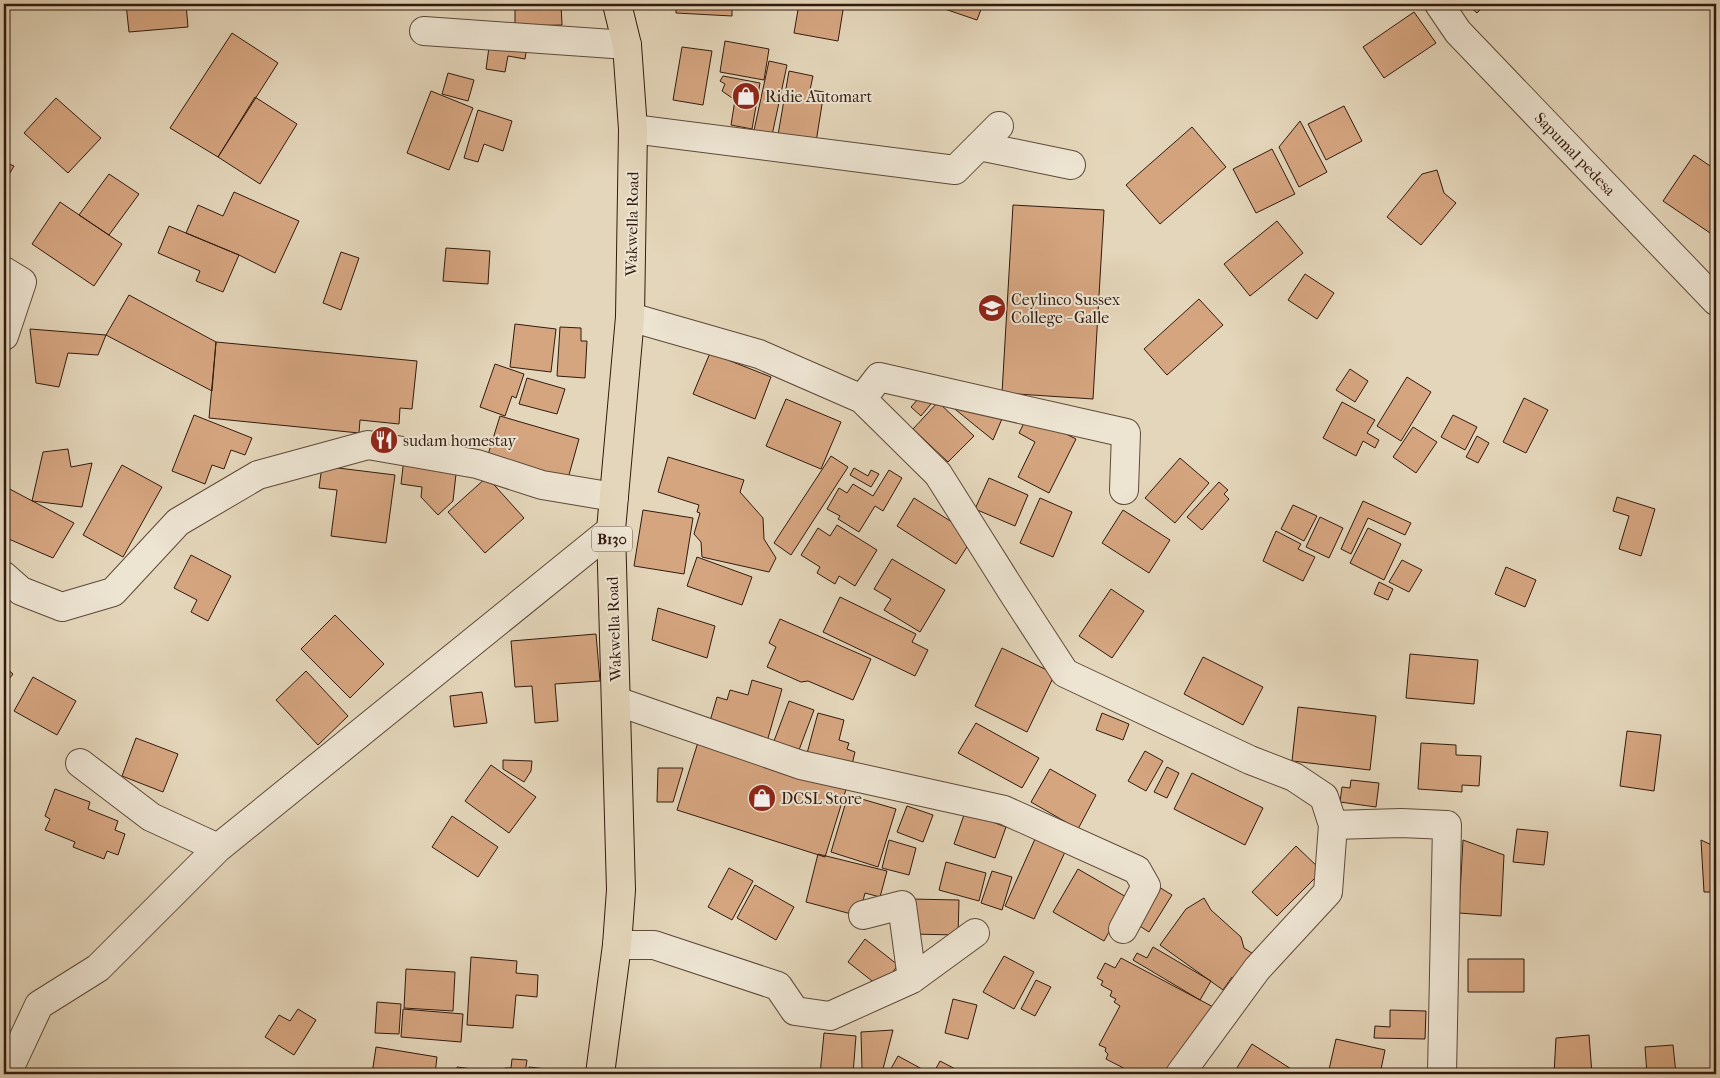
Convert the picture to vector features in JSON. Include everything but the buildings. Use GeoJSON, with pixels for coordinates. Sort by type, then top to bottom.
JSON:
{"type":"FeatureCollection","features":[{"type":"Feature","properties":{"kind":"main road","name":"Wakwella Road"},"geometry":{"type":"LineString","coordinates":[[600,1074],[617,945],[621,890],[611,530],[630,318],[633,129],[627,45],[617,4]]}},
{"type":"Feature","properties":{"kind":"street","name":"Sapumal pedesa"},"geometry":{"type":"LineString","coordinates":[[1439,4],[1458,32],[1716,301]]}},
{"type":"Feature","properties":{"kind":"street"},"geometry":{"type":"LineString","coordinates":[[424,31],[627,45]]}},
{"type":"Feature","properties":{"kind":"street"},"geometry":{"type":"LineString","coordinates":[[633,129],[955,170],[999,126]]}},
{"type":"Feature","properties":{"kind":"street"},"geometry":{"type":"LineString","coordinates":[[979,146],[1071,165]]}},
{"type":"Feature","properties":{"kind":"street"},"geometry":{"type":"LineString","coordinates":[[4,271],[22,282],[4,336]]}},
{"type":"Feature","properties":{"kind":"street"},"geometry":{"type":"LineString","coordinates":[[630,318],[759,354],[862,399],[938,474],[1065,673],[1250,760],[1294,777],[1324,797],[1333,824],[1328,892],[1257,969],[1180,1074]]}},
{"type":"Feature","properties":{"kind":"street"},"geometry":{"type":"LineString","coordinates":[[862,399],[879,377],[1126,433],[1124,490]]}},
{"type":"Feature","properties":{"kind":"street"},"geometry":{"type":"LineString","coordinates":[[4,576],[21,591],[62,607],[113,592],[178,522],[234,489],[258,476],[368,445],[477,464],[542,485],[614,497]]}},
{"type":"Feature","properties":{"kind":"street"},"geometry":{"type":"LineString","coordinates":[[4,1072],[10,1067],[40,1005],[98,968],[218,848],[611,530]]}},
{"type":"Feature","properties":{"kind":"street"},"geometry":{"type":"LineString","coordinates":[[616,701],[801,765],[1004,810],[1137,870],[1146,886],[1123,929]]}},
{"type":"Feature","properties":{"kind":"street"},"geometry":{"type":"LineString","coordinates":[[80,763],[151,817],[218,848]]}},
{"type":"Feature","properties":{"kind":"street"},"geometry":{"type":"LineString","coordinates":[[1333,824],[1401,823],[1447,825],[1442,1074]]}},
{"type":"Feature","properties":{"kind":"street"},"geometry":{"type":"LineString","coordinates":[[863,915],[902,905],[912,979]]}},
{"type":"Feature","properties":{"kind":"street"},"geometry":{"type":"LineString","coordinates":[[617,945],[654,945],[778,986],[795,1011],[830,1016],[912,979],[975,933]]}},
{"type":"Feature","properties":{"kind":"place","name":"Ridie Automart"},"geometry":{"type":"Point","coordinates":[746,96]}},
{"type":"Feature","properties":{"kind":"place","name":"Ceylinco Sussex College - Galle"},"geometry":{"type":"Point","coordinates":[992,308]}},
{"type":"Feature","properties":{"kind":"place","name":"sudam homestay"},"geometry":{"type":"Point","coordinates":[384,440]}},
{"type":"Feature","properties":{"kind":"place","name":"DCSL Store"},"geometry":{"type":"Point","coordinates":[762,798]}}]}
